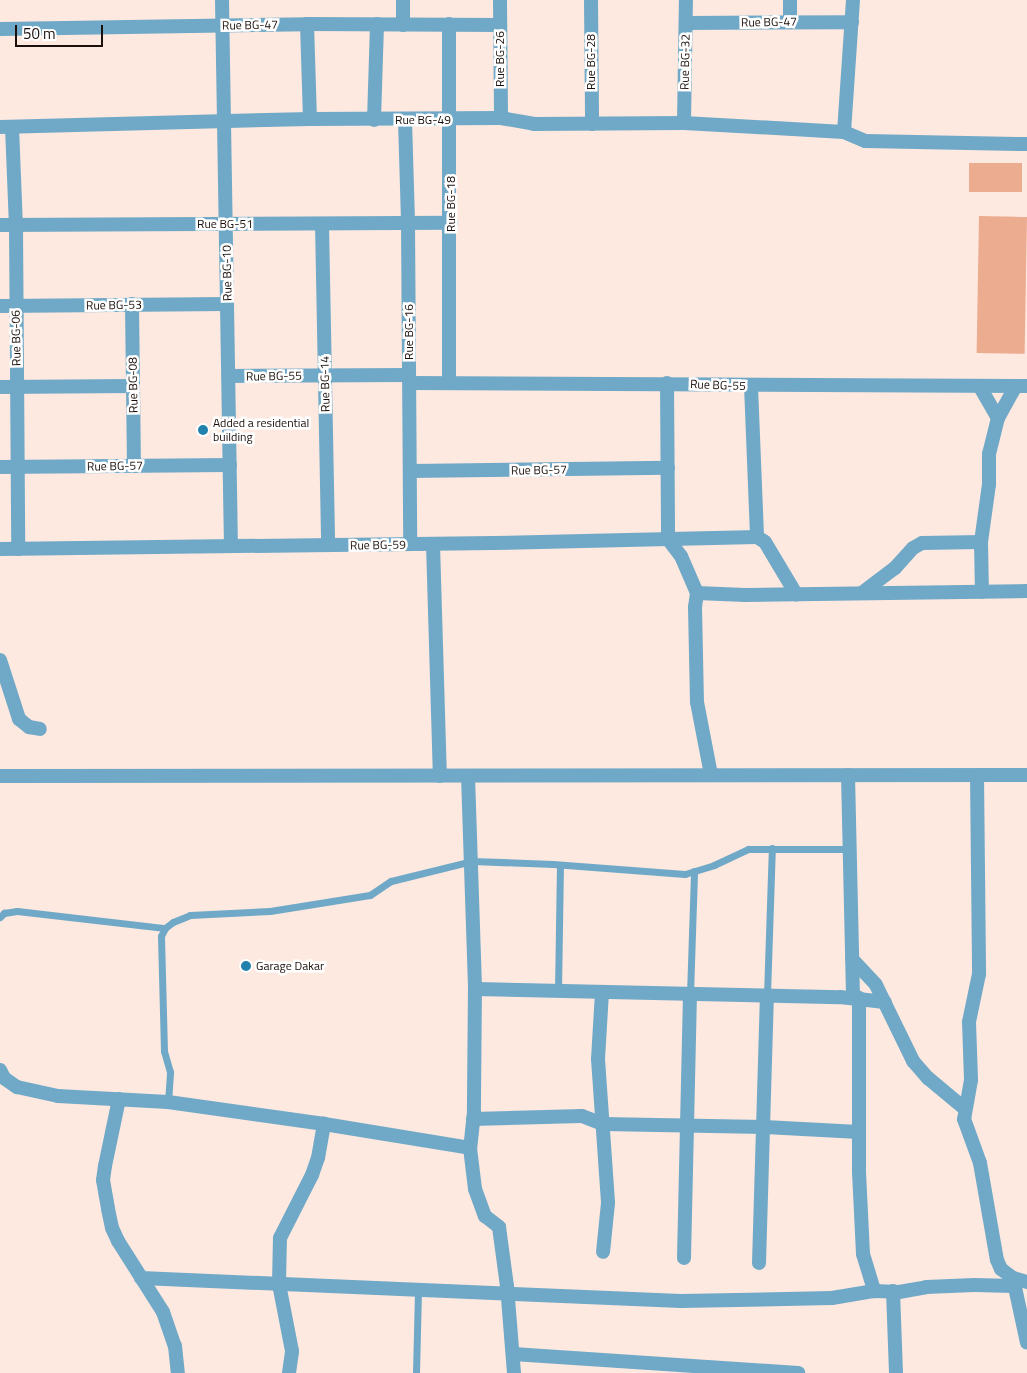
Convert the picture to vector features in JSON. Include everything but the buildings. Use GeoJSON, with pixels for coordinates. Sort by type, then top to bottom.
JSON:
{"type":"FeatureCollection","features":[{"type":"Feature","properties":{"kind":"street","name":"Rue BG-10"},"geometry":{"type":"LineString","coordinates":[[222,0],[231,546]]}},
{"type":"Feature","properties":{"kind":"street"},"geometry":{"type":"LineString","coordinates":[[403,0],[403,25]]}},
{"type":"Feature","properties":{"kind":"street","name":"Rue BG-26"},"geometry":{"type":"LineString","coordinates":[[500,0],[501,118]]}},
{"type":"Feature","properties":{"kind":"street","name":"Rue BG-28"},"geometry":{"type":"LineString","coordinates":[[591,0],[592,124]]}},
{"type":"Feature","properties":{"kind":"street","name":"Rue BG-32"},"geometry":{"type":"LineString","coordinates":[[684,123],[686,0]]}},
{"type":"Feature","properties":{"kind":"street"},"geometry":{"type":"LineString","coordinates":[[790,0],[790,22]]}},
{"type":"Feature","properties":{"kind":"street"},"geometry":{"type":"LineString","coordinates":[[844,132],[853,0]]}},
{"type":"Feature","properties":{"kind":"street","name":"Rue BG-47"},"geometry":{"type":"LineString","coordinates":[[686,23],[852,22]]}},
{"type":"Feature","properties":{"kind":"street","name":"Rue BG-47"},"geometry":{"type":"LineString","coordinates":[[0,29],[307,24],[500,25]]}},
{"type":"Feature","properties":{"kind":"street"},"geometry":{"type":"LineString","coordinates":[[307,24],[310,120]]}},
{"type":"Feature","properties":{"kind":"street"},"geometry":{"type":"LineString","coordinates":[[374,120],[377,24]]}},
{"type":"Feature","properties":{"kind":"street","name":"Rue BG-18"},"geometry":{"type":"LineString","coordinates":[[449,24],[451,223],[449,383]]}},
{"type":"Feature","properties":{"kind":"street","name":"Rue BG-49"},"geometry":{"type":"LineString","coordinates":[[6,127],[501,118],[534,124],[684,123],[844,132],[865,141],[1027,144]]}},
{"type":"Feature","properties":{"kind":"street","name":"Rue BG-16"},"geometry":{"type":"LineString","coordinates":[[405,120],[410,379],[410,544]]}},
{"type":"Feature","properties":{"kind":"street","name":"Rue BG-06"},"geometry":{"type":"LineString","coordinates":[[6,127],[16,225],[18,549]]}},
{"type":"Feature","properties":{"kind":"street","name":"Rue BG-51"},"geometry":{"type":"LineString","coordinates":[[0,225],[451,223]]}},
{"type":"Feature","properties":{"kind":"street","name":"Rue BG-14"},"geometry":{"type":"LineString","coordinates":[[322,224],[328,545]]}},
{"type":"Feature","properties":{"kind":"street","name":"Rue BG-08"},"geometry":{"type":"LineString","coordinates":[[132,304],[134,466]]}},
{"type":"Feature","properties":{"kind":"street","name":"Rue BG-53"},"geometry":{"type":"LineString","coordinates":[[0,306],[227,304]]}},
{"type":"Feature","properties":{"kind":"street","name":"Rue BG-55"},"geometry":{"type":"LineString","coordinates":[[228,376],[325,375],[449,383],[667,383],[751,386],[1021,387]]}},
{"type":"Feature","properties":{"kind":"street"},"geometry":{"type":"LineString","coordinates":[[667,383],[668,539],[681,556],[697,593],[695,607],[697,702],[711,775]]}},
{"type":"Feature","properties":{"kind":"street"},"geometry":{"type":"LineString","coordinates":[[0,387],[133,386]]}},
{"type":"Feature","properties":{"kind":"street"},"geometry":{"type":"LineString","coordinates":[[751,386],[757,537],[765,542],[796,594]]}},
{"type":"Feature","properties":{"kind":"street"},"geometry":{"type":"LineString","coordinates":[[980,387],[998,418]]}},
{"type":"Feature","properties":{"kind":"street"},"geometry":{"type":"LineString","coordinates":[[982,592],[981,542],[988,484],[989,454],[998,418],[1021,387]]}},
{"type":"Feature","properties":{"kind":"street","name":"Rue BG-57"},"geometry":{"type":"LineString","coordinates":[[0,467],[230,465]]}},
{"type":"Feature","properties":{"kind":"street","name":"Rue BG-57"},"geometry":{"type":"LineString","coordinates":[[410,471],[668,468]]}},
{"type":"Feature","properties":{"kind":"street","name":"Rue BG-59"},"geometry":{"type":"LineString","coordinates":[[0,549],[433,544],[757,537]]}},
{"type":"Feature","properties":{"kind":"street"},"geometry":{"type":"LineString","coordinates":[[863,592],[895,568],[913,548],[922,543],[981,542]]}},
{"type":"Feature","properties":{"kind":"street"},"geometry":{"type":"LineString","coordinates":[[433,544],[440,776]]}},
{"type":"Feature","properties":{"kind":"street"},"geometry":{"type":"LineString","coordinates":[[697,593],[1027,592]]}},
{"type":"Feature","properties":{"kind":"street"},"geometry":{"type":"LineString","coordinates":[[0,660],[19,720],[29,727],[40,729]]}},
{"type":"Feature","properties":{"kind":"street"},"geometry":{"type":"LineString","coordinates":[[848,775],[853,995],[859,998]]}},
{"type":"Feature","properties":{"kind":"street"},"geometry":{"type":"LineString","coordinates":[[977,775],[979,974],[969,1022],[972,1080],[964,1108],[964,1119],[980,1163],[997,1260],[1001,1269],[1018,1282],[1027,1343]]}},
{"type":"Feature","properties":{"kind":"street"},"geometry":{"type":"LineString","coordinates":[[0,776],[1027,775]]}},
{"type":"Feature","properties":{"kind":"street"},"geometry":{"type":"LineString","coordinates":[[468,776],[475,989],[473,1119],[470,1148],[476,1189],[484,1216],[499,1227],[508,1294],[514,1373]]}},
{"type":"Feature","properties":{"kind":"street"},"geometry":{"type":"LineString","coordinates":[[852,960],[876,986],[913,1061],[928,1078],[964,1108]]}},
{"type":"Feature","properties":{"kind":"street"},"geometry":{"type":"LineString","coordinates":[[475,989],[767,995],[859,998],[884,1002]]}},
{"type":"Feature","properties":{"kind":"street"},"geometry":{"type":"LineString","coordinates":[[602,992],[598,1059],[608,1203],[603,1252]]}},
{"type":"Feature","properties":{"kind":"street"},"geometry":{"type":"LineString","coordinates":[[684,1258],[690,994]]}},
{"type":"Feature","properties":{"kind":"street"},"geometry":{"type":"LineString","coordinates":[[759,1263],[765,1127],[767,995]]}},
{"type":"Feature","properties":{"kind":"street"},"geometry":{"type":"LineString","coordinates":[[859,998],[859,1132],[863,1254],[874,1291]]}},
{"type":"Feature","properties":{"kind":"street"},"geometry":{"type":"LineString","coordinates":[[1,1075],[17,1087],[58,1096],[168,1102],[324,1124],[470,1148]]}},
{"type":"Feature","properties":{"kind":"street"},"geometry":{"type":"LineString","coordinates":[[119,1099],[103,1180],[112,1228],[163,1312],[175,1346],[178,1373]]}},
{"type":"Feature","properties":{"kind":"street"},"geometry":{"type":"LineString","coordinates":[[473,1119],[582,1116],[603,1124],[765,1127],[859,1132]]}},
{"type":"Feature","properties":{"kind":"street"},"geometry":{"type":"LineString","coordinates":[[289,1373],[292,1351],[279,1284],[280,1238],[312,1174],[318,1158],[324,1124]]}},
{"type":"Feature","properties":{"kind":"street"},"geometry":{"type":"LineString","coordinates":[[141,1278],[682,1301],[832,1298],[874,1291],[1018,1282]]}},
{"type":"Feature","properties":{"kind":"street"},"geometry":{"type":"LineString","coordinates":[[893,1291],[896,1373]]}},
{"type":"Feature","properties":{"kind":"street"},"geometry":{"type":"LineString","coordinates":[[512,1354],[798,1373]]}},
{"type":"Feature","properties":{"kind":"lane"},"geometry":{"type":"LineString","coordinates":[[767,995],[772,848]]}},
{"type":"Feature","properties":{"kind":"lane"},"geometry":{"type":"LineString","coordinates":[[168,1102],[170,1072],[164,1051],[161,936],[165,928],[173,922],[190,915],[270,911],[370,895],[391,881],[472,861],[684,874],[714,866],[748,849],[850,849]]}},
{"type":"Feature","properties":{"kind":"lane"},"geometry":{"type":"LineString","coordinates":[[558,991],[560,865]]}},
{"type":"Feature","properties":{"kind":"lane"},"geometry":{"type":"LineString","coordinates":[[690,994],[694,872]]}},
{"type":"Feature","properties":{"kind":"lane"},"geometry":{"type":"LineString","coordinates":[[0,917],[4,913],[17,912],[165,928]]}},
{"type":"Feature","properties":{"kind":"lane"},"geometry":{"type":"LineString","coordinates":[[416,1373],[418,1290]]}},
{"type":"Feature","properties":{"kind":"shaded area"},"geometry":{"type":"Polygon","coordinates":[[[969,163],[1022,163],[1022,192],[969,192],[969,163]]]}},
{"type":"Feature","properties":{"kind":"shaded area"},"geometry":{"type":"Polygon","coordinates":[[[979,216],[1027,217],[1025,354],[977,353],[979,216]]]}},
{"type":"Feature","properties":{"kind":"place","name":"Added a residential building"},"geometry":{"type":"Point","coordinates":[203,430]}},
{"type":"Feature","properties":{"kind":"place","name":"Garage Dakar"},"geometry":{"type":"Point","coordinates":[246,966]}}]}
